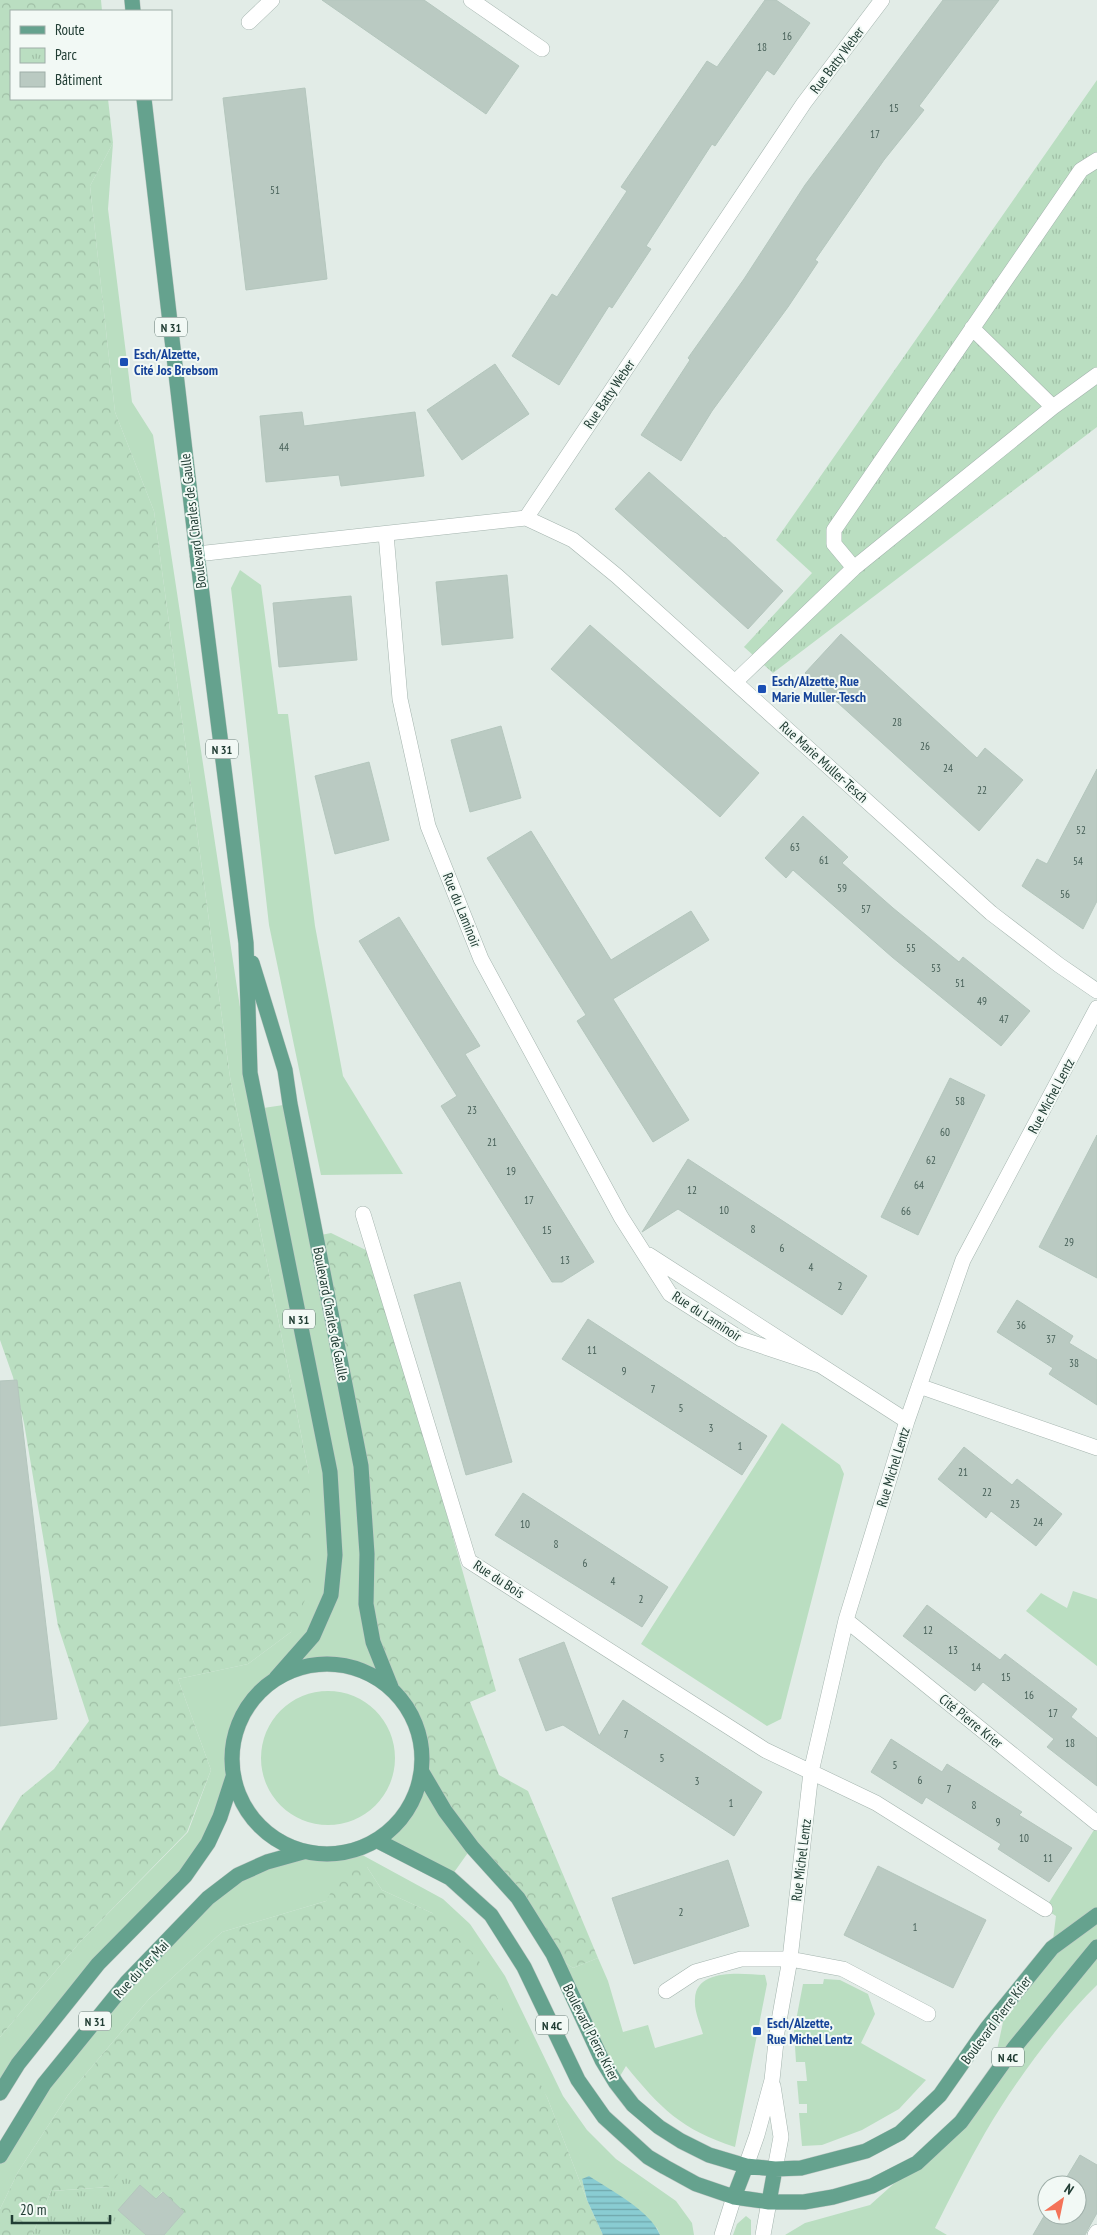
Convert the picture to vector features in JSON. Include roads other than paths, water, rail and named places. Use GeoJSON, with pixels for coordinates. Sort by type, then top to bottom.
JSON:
{"type":"FeatureCollection","features":[{"type":"Feature","properties":{"kind":"main road","name":"Boulevard Charles de Gaulle"},"geometry":{"type":"LineString","coordinates":[[144,100],[197,554],[246,944],[250,1073],[330,1472],[335,1555],[331,1595],[313,1636],[276,1678]]}},
{"type":"Feature","properties":{"kind":"main road","name":"Boulevard Charles de Gaulle"},"geometry":{"type":"LineString","coordinates":[[246,944],[285,1070],[293,1122],[362,1466],[367,1554],[366,1604],[373,1642],[391,1687]]}},
{"type":"Feature","properties":{"kind":"main road"},"geometry":{"type":"LineString","coordinates":[[335,1663],[365,1671],[391,1687],[410,1712],[421,1741],[422,1772],[415,1798],[400,1822],[378,1841],[354,1851],[329,1855],[303,1852],[278,1841],[257,1824],[242,1802],[233,1777],[231,1757],[234,1736],[246,1708],[266,1685],[276,1678],[304,1666],[335,1663]]}},
{"type":"Feature","properties":{"kind":"main road","name":"Boulevard Pierre Krier"},"geometry":{"type":"LineString","coordinates":[[422,1772],[445,1812],[472,1847],[518,1898],[553,1954],[602,2060],[616,2083],[633,2105],[659,2127],[681,2141],[709,2156],[746,2166],[775,2170],[801,2168],[866,2151],[900,2133],[940,2095],[987,2028],[1052,1948],[1097,1916]]}},
{"type":"Feature","properties":{"kind":"main road","name":"N 31"},"geometry":{"type":"LineString","coordinates":[[0,2094],[18,2064],[98,1964],[185,1876],[208,1843],[220,1817],[233,1777]]}},
{"type":"Feature","properties":{"kind":"main road","name":"N 4C"},"geometry":{"type":"LineString","coordinates":[[378,1841],[450,1878],[491,1915],[524,1967],[578,2080],[604,2117],[648,2157],[664,2167],[696,2184],[734,2197],[769,2202],[804,2202],[833,2197],[872,2186],[917,2163],[961,2122],[1014,2048],[1097,1947]]}},
{"type":"Feature","properties":{"kind":"main road","name":"Rue du 1er Mai"},"geometry":{"type":"LineString","coordinates":[[0,2156],[44,2084],[127,1982],[208,1898],[238,1875],[267,1862],[303,1852]]}},
{"type":"Feature","properties":{"kind":"main road"},"geometry":{"type":"LineString","coordinates":[[734,2197],[746,2166]]}},
{"type":"Feature","properties":{"kind":"main road"},"geometry":{"type":"LineString","coordinates":[[769,2202],[775,2170]]}},
{"type":"Feature","properties":{"kind":"street"},"geometry":{"type":"LineString","coordinates":[[249,22],[272,0]]}},
{"type":"Feature","properties":{"kind":"street"},"geometry":{"type":"LineString","coordinates":[[472,0],[542,49]]}},
{"type":"Feature","properties":{"kind":"street","name":"Rue Batty Weber"},"geometry":{"type":"LineString","coordinates":[[526,518],[804,103],[882,0]]}},
{"type":"Feature","properties":{"kind":"street"},"geometry":{"type":"LineString","coordinates":[[854,568],[834,544],[834,530],[1080,170],[1097,160]]}},
{"type":"Feature","properties":{"kind":"street"},"geometry":{"type":"LineString","coordinates":[[972,328],[1053,407]]}},
{"type":"Feature","properties":{"kind":"street"},"geometry":{"type":"LineString","coordinates":[[735,682],[854,568],[1053,407],[1097,375]]}},
{"type":"Feature","properties":{"kind":"street"},"geometry":{"type":"LineString","coordinates":[[197,554],[526,518]]}},
{"type":"Feature","properties":{"kind":"street","name":"Rue Marie Muller-Tesch"},"geometry":{"type":"LineString","coordinates":[[526,518],[572,540],[617,576],[991,913],[1059,965],[1097,991]]}},
{"type":"Feature","properties":{"kind":"street","name":"Rue du Laminoir"},"geometry":{"type":"LineString","coordinates":[[386,534],[400,698],[428,826],[481,959],[621,1217],[670,1294],[741,1339],[819,1365]]}},
{"type":"Feature","properties":{"kind":"street","name":"Rue Michel Lentz"},"geometry":{"type":"LineString","coordinates":[[772,2080],[777,2032],[790,1959],[811,1772],[846,1620],[907,1421],[963,1260],[1097,1008]]}},
{"type":"Feature","properties":{"kind":"street","name":"Rue du Bois"},"geometry":{"type":"LineString","coordinates":[[363,1214],[469,1561],[765,1750],[811,1772]]}},
{"type":"Feature","properties":{"kind":"street","name":"Rue du Laminoir"},"geometry":{"type":"LineString","coordinates":[[643,1252],[907,1421]]}},
{"type":"Feature","properties":{"kind":"street"},"geometry":{"type":"LineString","coordinates":[[919,1386],[1097,1448]]}},
{"type":"Feature","properties":{"kind":"street","name":"Cité Pierre Krier"},"geometry":{"type":"LineString","coordinates":[[846,1620],[1097,1823]]}},
{"type":"Feature","properties":{"kind":"street"},"geometry":{"type":"LineString","coordinates":[[811,1772],[876,1803],[1045,1909]]}},
{"type":"Feature","properties":{"kind":"street"},"geometry":{"type":"LineString","coordinates":[[666,1991],[695,1972],[741,1959],[790,1959],[843,1969],[928,2014]]}},
{"type":"Feature","properties":{"kind":"street"},"geometry":{"type":"LineString","coordinates":[[746,2166],[757,2135],[772,2080]]}},
{"type":"Feature","properties":{"kind":"street"},"geometry":{"type":"LineString","coordinates":[[772,2080],[781,2137],[775,2170]]}},
{"type":"Feature","properties":{"kind":"street"},"geometry":{"type":"LineString","coordinates":[[722,2235],[734,2197]]}},
{"type":"Feature","properties":{"kind":"street"},"geometry":{"type":"LineString","coordinates":[[764,2235],[769,2202]]}},
{"type":"Feature","properties":{"kind":"water"},"geometry":{"type":"Polygon","coordinates":[[[589,2176],[639,2209],[655,2226],[660,2235],[603,2235],[587,2200],[582,2179],[589,2176]]]}},
{"type":"Feature","properties":{"kind":"place","name":"Esch/Alzette, Cité Jos Brebsom"},"geometry":{"type":"Point","coordinates":[124,362]}},
{"type":"Feature","properties":{"kind":"place","name":"Esch/Alzette, Rue Marie Muller-Tesch"},"geometry":{"type":"Point","coordinates":[762,689]}},
{"type":"Feature","properties":{"kind":"place","name":"Esch/Alzette, Rue Michel Lentz"},"geometry":{"type":"Point","coordinates":[757,2031]}}]}
